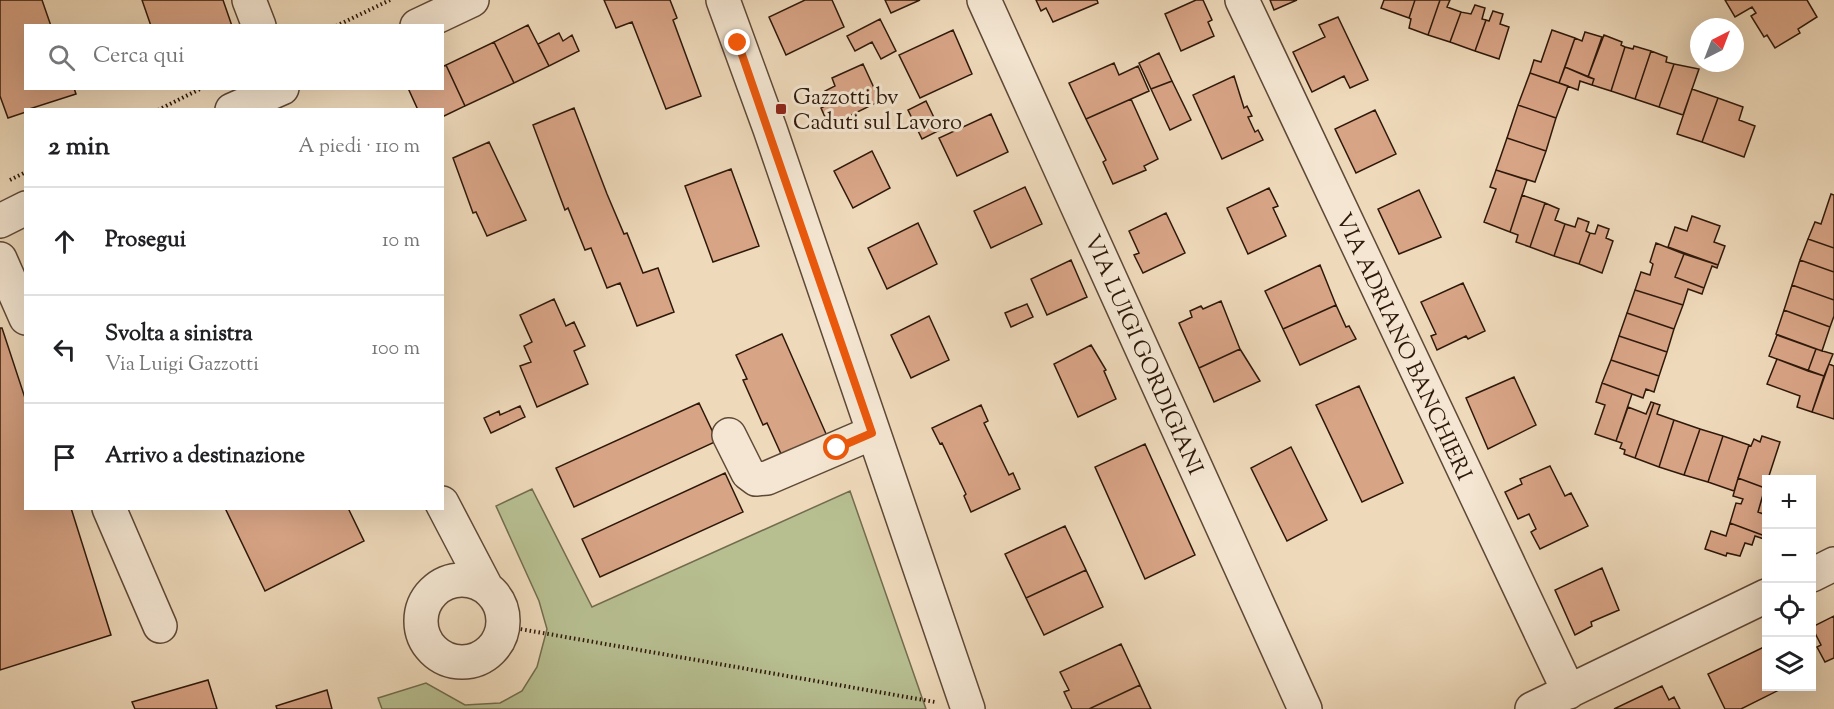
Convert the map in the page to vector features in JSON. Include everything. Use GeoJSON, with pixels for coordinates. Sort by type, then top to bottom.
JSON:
{"type":"FeatureCollection","features":[{"type":"Feature","properties":{"kind":"street"},"geometry":{"type":"LineString","coordinates":[[249,0],[258,24]]}},
{"type":"Feature","properties":{"kind":"street"},"geometry":{"type":"LineString","coordinates":[[421,24],[472,0]]}},
{"type":"Feature","properties":{"kind":"street"},"geometry":{"type":"LineString","coordinates":[[723,0],[774,141],[872,433],[968,708]]}},
{"type":"Feature","properties":{"kind":"street","name":"VIA LUIGI GORDIGIANI"},"geometry":{"type":"LineString","coordinates":[[984,0],[1305,709]]}},
{"type":"Feature","properties":{"kind":"street","name":"VIA ADRIANO BANCHIERI"},"geometry":{"type":"LineString","coordinates":[[1242,0],[1569,692]]}},
{"type":"Feature","properties":{"kind":"street"},"geometry":{"type":"LineString","coordinates":[[237,108],[278,90]]}},
{"type":"Feature","properties":{"kind":"street"},"geometry":{"type":"LineString","coordinates":[[0,220],[24,209]]}},
{"type":"Feature","properties":{"kind":"street"},"geometry":{"type":"LineString","coordinates":[[0,259],[24,313]]}},
{"type":"Feature","properties":{"kind":"street"},"geometry":{"type":"LineString","coordinates":[[729,435],[748,473],[756,479],[767,478],[872,433]]}},
{"type":"Feature","properties":{"kind":"street"},"geometry":{"type":"LineString","coordinates":[[444,507],[486,587],[498,600],[503,626],[491,651],[472,662],[456,663],[436,654],[422,634],[420,616],[428,596],[446,582],[463,579],[486,587]]}},
{"type":"Feature","properties":{"kind":"street"},"geometry":{"type":"LineString","coordinates":[[110,510],[160,626]]}},
{"type":"Feature","properties":{"kind":"street"},"geometry":{"type":"LineString","coordinates":[[1816,573],[1834,564]]}},
{"type":"Feature","properties":{"kind":"street"},"geometry":{"type":"LineString","coordinates":[[1532,709],[1762,598]]}},
{"type":"Feature","properties":{"kind":"path"},"geometry":{"type":"LineString","coordinates":[[340,24],[390,0]]}},
{"type":"Feature","properties":{"kind":"path"},"geometry":{"type":"LineString","coordinates":[[162,108],[198,90]]}},
{"type":"Feature","properties":{"kind":"path"},"geometry":{"type":"LineString","coordinates":[[503,626],[968,708]]}},
{"type":"Feature","properties":{"kind":"green space"},"geometry":{"type":"Polygon","coordinates":[[[532,489],[592,607],[850,491],[926,709],[382,709],[378,698],[426,683],[465,705],[500,703],[522,691],[537,667],[547,629],[539,601],[496,506],[532,489]]]}},
{"type":"Feature","properties":{"kind":"building"},"geometry":{"type":"Polygon","coordinates":[[[0,0],[42,0],[50,24],[24,24],[24,90],[75,90],[76,94],[32,108],[24,108],[24,113],[8,118],[0,96],[0,0]]]}},
{"type":"Feature","properties":{"kind":"building"},"geometry":{"type":"Polygon","coordinates":[[[142,0],[223,0],[231,24],[150,24],[142,0]]]}},
{"type":"Feature","properties":{"kind":"building"},"geometry":{"type":"Polygon","coordinates":[[[604,0],[670,0],[677,18],[673,20],[701,96],[666,109],[632,22],[616,28],[604,0]]]}},
{"type":"Feature","properties":{"kind":"building"},"geometry":{"type":"Polygon","coordinates":[[[805,0],[832,0],[844,27],[786,55],[769,17],[805,0]]]}},
{"type":"Feature","properties":{"kind":"building"},"geometry":{"type":"Polygon","coordinates":[[[885,0],[920,0],[891,13],[885,0]]]}},
{"type":"Feature","properties":{"kind":"building"},"geometry":{"type":"Polygon","coordinates":[[[1036,0],[1097,0],[1098,3],[1053,22],[1046,8],[1041,11],[1036,0]]]}},
{"type":"Feature","properties":{"kind":"building"},"geometry":{"type":"Polygon","coordinates":[[[1196,0],[1203,0],[1212,20],[1208,22],[1214,36],[1181,51],[1165,14],[1196,0]]]}},
{"type":"Feature","properties":{"kind":"building"},"geometry":{"type":"Polygon","coordinates":[[[1270,0],[1297,0],[1274,10],[1270,0]]]}},
{"type":"Feature","properties":{"kind":"building"},"geometry":{"type":"Polygon","coordinates":[[[1384,0],[1415,0],[1409,18],[1381,8],[1384,0]]]}},
{"type":"Feature","properties":{"kind":"building"},"geometry":{"type":"Polygon","coordinates":[[[1415,0],[1440,0],[1428,35],[1409,28],[1411,19],[1409,18],[1415,0]]]}},
{"type":"Feature","properties":{"kind":"building"},"geometry":{"type":"Polygon","coordinates":[[[1440,0],[1450,0],[1447,7],[1461,12],[1450,42],[1428,35],[1440,0]]]}},
{"type":"Feature","properties":{"kind":"building"},"geometry":{"type":"Polygon","coordinates":[[[1725,0],[1807,0],[1817,17],[1798,29],[1800,33],[1775,48],[1767,35],[1764,37],[1751,16],[1756,13],[1752,7],[1735,17],[1725,0]]]}},
{"type":"Feature","properties":{"kind":"building"},"geometry":{"type":"Polygon","coordinates":[[[1475,5],[1485,8],[1482,19],[1486,20],[1475,51],[1450,42],[1461,12],[1471,14],[1475,5]]]}},
{"type":"Feature","properties":{"kind":"building"},"geometry":{"type":"Polygon","coordinates":[[[1493,11],[1503,14],[1500,24],[1509,27],[1499,59],[1475,51],[1486,20],[1489,21],[1493,11]]]}},
{"type":"Feature","properties":{"kind":"building"},"geometry":{"type":"Polygon","coordinates":[[[1338,17],[1368,80],[1350,88],[1344,76],[1312,92],[1293,52],[1325,37],[1319,25],[1338,17]]]}},
{"type":"Feature","properties":{"kind":"building"},"geometry":{"type":"Polygon","coordinates":[[[880,19],[896,51],[881,59],[872,42],[855,51],[847,36],[880,19]]]}},
{"type":"Feature","properties":{"kind":"building"},"geometry":{"type":"Polygon","coordinates":[[[528,25],[549,66],[514,83],[494,42],[528,25]]]}},
{"type":"Feature","properties":{"kind":"building"},"geometry":{"type":"Polygon","coordinates":[[[953,30],[972,74],[920,98],[899,55],[953,30]]]}},
{"type":"Feature","properties":{"kind":"building"},"geometry":{"type":"Polygon","coordinates":[[[1552,30],[1575,38],[1559,83],[1530,73],[1534,60],[1541,62],[1552,30]]]}},
{"type":"Feature","properties":{"kind":"building"},"geometry":{"type":"Polygon","coordinates":[[[1585,32],[1602,37],[1588,77],[1565,67],[1575,38],[1582,41],[1585,32]]]}},
{"type":"Feature","properties":{"kind":"building"},"geometry":{"type":"Polygon","coordinates":[[[559,33],[563,41],[572,35],[579,51],[549,66],[538,44],[559,33]]]}},
{"type":"Feature","properties":{"kind":"building"},"geometry":{"type":"Polygon","coordinates":[[[1604,35],[1622,42],[1621,45],[1625,47],[1611,91],[1592,85],[1594,79],[1588,77],[1604,35]]]}},
{"type":"Feature","properties":{"kind":"building"},"geometry":{"type":"Polygon","coordinates":[[[494,42],[514,83],[465,106],[446,65],[494,42]]]}},
{"type":"Feature","properties":{"kind":"building"},"geometry":{"type":"Polygon","coordinates":[[[1634,46],[1651,51],[1635,99],[1611,91],[1625,47],[1633,49],[1634,46]]]}},
{"type":"Feature","properties":{"kind":"building"},"geometry":{"type":"Polygon","coordinates":[[[1651,51],[1667,57],[1666,62],[1674,64],[1659,107],[1635,99],[1651,51]]]}},
{"type":"Feature","properties":{"kind":"building"},"geometry":{"type":"Polygon","coordinates":[[[1159,53],[1172,81],[1151,89],[1139,63],[1159,53]]]}},
{"type":"Feature","properties":{"kind":"building"},"geometry":{"type":"Polygon","coordinates":[[[1114,63],[1119,75],[1138,66],[1149,91],[1086,119],[1069,83],[1114,63]]]}},
{"type":"Feature","properties":{"kind":"building"},"geometry":{"type":"Polygon","coordinates":[[[863,64],[880,101],[829,126],[821,108],[831,103],[825,91],[835,86],[832,78],[863,64]]]}},
{"type":"Feature","properties":{"kind":"building"},"geometry":{"type":"Polygon","coordinates":[[[1674,64],[1690,67],[1690,72],[1698,72],[1683,115],[1659,107],[1674,64]]]}},
{"type":"Feature","properties":{"kind":"building"},"geometry":{"type":"Polygon","coordinates":[[[446,65],[465,106],[444,116],[444,108],[417,108],[409,90],[444,90],[444,66],[446,65]]]}},
{"type":"Feature","properties":{"kind":"building"},"geometry":{"type":"Polygon","coordinates":[[[1565,67],[1594,79],[1592,85],[1580,81],[1578,90],[1559,83],[1565,67]]]}},
{"type":"Feature","properties":{"kind":"building"},"geometry":{"type":"Polygon","coordinates":[[[1530,73],[1568,86],[1556,118],[1518,105],[1530,73]]]}},
{"type":"Feature","properties":{"kind":"building"},"geometry":{"type":"Polygon","coordinates":[[[1234,76],[1244,108],[1247,106],[1252,116],[1248,117],[1255,132],[1258,130],[1263,140],[1222,159],[1193,95],[1234,76]]]}},
{"type":"Feature","properties":{"kind":"building"},"geometry":{"type":"Polygon","coordinates":[[[1172,81],[1191,120],[1170,130],[1151,89],[1172,81]]]}},
{"type":"Feature","properties":{"kind":"building"},"geometry":{"type":"Polygon","coordinates":[[[1692,89],[1718,98],[1702,142],[1677,134],[1692,89]]]}},
{"type":"Feature","properties":{"kind":"building"},"geometry":{"type":"Polygon","coordinates":[[[1718,98],[1743,107],[1739,120],[1755,126],[1744,157],[1702,142],[1718,98]]]}},
{"type":"Feature","properties":{"kind":"building"},"geometry":{"type":"Polygon","coordinates":[[[1131,99],[1158,159],[1144,166],[1146,170],[1113,184],[1103,162],[1106,160],[1086,119],[1131,99]]]}},
{"type":"Feature","properties":{"kind":"building"},"geometry":{"type":"Polygon","coordinates":[[[926,101],[940,130],[922,139],[908,110],[926,101]]]}},
{"type":"Feature","properties":{"kind":"building"},"geometry":{"type":"Polygon","coordinates":[[[1518,105],[1556,118],[1546,151],[1507,138],[1518,105]]]}},
{"type":"Feature","properties":{"kind":"building"},"geometry":{"type":"Polygon","coordinates":[[[574,108],[607,194],[624,234],[627,233],[643,273],[658,268],[674,312],[637,326],[620,283],[607,288],[591,248],[585,250],[568,208],[565,210],[533,125],[574,108]]]}},
{"type":"Feature","properties":{"kind":"building"},"geometry":{"type":"Polygon","coordinates":[[[1375,110],[1396,154],[1356,173],[1335,129],[1375,110]]]}},
{"type":"Feature","properties":{"kind":"building"},"geometry":{"type":"Polygon","coordinates":[[[991,114],[1008,152],[957,176],[939,138],[991,114]]]}},
{"type":"Feature","properties":{"kind":"building"},"geometry":{"type":"Polygon","coordinates":[[[1507,138],[1546,151],[1535,182],[1496,170],[1507,138]]]}},
{"type":"Feature","properties":{"kind":"building"},"geometry":{"type":"Polygon","coordinates":[[[489,142],[526,220],[487,236],[476,212],[473,213],[453,158],[489,142]]]}},
{"type":"Feature","properties":{"kind":"building"},"geometry":{"type":"Polygon","coordinates":[[[872,151],[890,188],[853,208],[834,171],[872,151]]]}},
{"type":"Feature","properties":{"kind":"building"},"geometry":{"type":"Polygon","coordinates":[[[731,169],[759,246],[713,262],[685,186],[731,169]]]}},
{"type":"Feature","properties":{"kind":"building"},"geometry":{"type":"Polygon","coordinates":[[[1496,170],[1527,180],[1510,232],[1484,222],[1496,189],[1490,187],[1496,170]]]}},
{"type":"Feature","properties":{"kind":"building"},"geometry":{"type":"Polygon","coordinates":[[[1025,187],[1042,224],[991,248],[974,211],[1025,187]]]}},
{"type":"Feature","properties":{"kind":"building"},"geometry":{"type":"Polygon","coordinates":[[[1269,188],[1278,206],[1273,208],[1286,236],[1248,254],[1227,208],[1269,188]]]}},
{"type":"Feature","properties":{"kind":"building"},"geometry":{"type":"Polygon","coordinates":[[[1419,190],[1441,237],[1399,254],[1378,209],[1419,190]]]}},
{"type":"Feature","properties":{"kind":"building"},"geometry":{"type":"Polygon","coordinates":[[[1831,194],[1834,195],[1834,248],[1808,239],[1815,222],[1821,224],[1831,194]]]}},
{"type":"Feature","properties":{"kind":"building"},"geometry":{"type":"Polygon","coordinates":[[[1522,195],[1545,203],[1530,247],[1516,242],[1518,235],[1510,232],[1522,195]]]}},
{"type":"Feature","properties":{"kind":"building"},"geometry":{"type":"Polygon","coordinates":[[[1545,203],[1559,209],[1555,220],[1565,224],[1554,256],[1530,247],[1545,203]]]}},
{"type":"Feature","properties":{"kind":"building"},"geometry":{"type":"Polygon","coordinates":[[[1166,213],[1185,253],[1143,273],[1134,255],[1139,253],[1129,231],[1166,213]]]}},
{"type":"Feature","properties":{"kind":"building"},"geometry":{"type":"Polygon","coordinates":[[[1692,216],[1720,226],[1714,242],[1725,246],[1718,265],[1668,247],[1675,227],[1687,231],[1692,216]]]}},
{"type":"Feature","properties":{"kind":"building"},"geometry":{"type":"Polygon","coordinates":[[[1578,218],[1589,222],[1586,231],[1590,233],[1579,264],[1554,256],[1565,224],[1575,227],[1578,218]]]}},
{"type":"Feature","properties":{"kind":"building"},"geometry":{"type":"Polygon","coordinates":[[[918,223],[937,264],[887,289],[868,248],[918,223]]]}},
{"type":"Feature","properties":{"kind":"building"},"geometry":{"type":"Polygon","coordinates":[[[1598,225],[1609,229],[1606,238],[1613,241],[1602,273],[1579,264],[1590,233],[1595,234],[1598,225]]]}},
{"type":"Feature","properties":{"kind":"building"},"geometry":{"type":"Polygon","coordinates":[[[1808,239],[1834,248],[1834,272],[1800,260],[1808,239]]]}},
{"type":"Feature","properties":{"kind":"building"},"geometry":{"type":"Polygon","coordinates":[[[1656,243],[1684,254],[1675,277],[1704,288],[1702,294],[1688,289],[1683,305],[1635,290],[1641,272],[1650,275],[1653,264],[1650,262],[1656,243]]]}},
{"type":"Feature","properties":{"kind":"building"},"geometry":{"type":"Polygon","coordinates":[[[1684,254],[1718,265],[1717,268],[1712,266],[1704,288],[1675,277],[1684,254]]]}},
{"type":"Feature","properties":{"kind":"building"},"geometry":{"type":"Polygon","coordinates":[[[1071,260],[1087,297],[1047,315],[1031,279],[1071,260]]]}},
{"type":"Feature","properties":{"kind":"building"},"geometry":{"type":"Polygon","coordinates":[[[1800,260],[1834,272],[1834,300],[1792,285],[1800,260]]]}},
{"type":"Feature","properties":{"kind":"building"},"geometry":{"type":"Polygon","coordinates":[[[1320,265],[1336,305],[1283,329],[1265,291],[1320,265]]]}},
{"type":"Feature","properties":{"kind":"building"},"geometry":{"type":"Polygon","coordinates":[[[1463,283],[1485,331],[1468,339],[1466,336],[1437,350],[1431,336],[1436,334],[1421,302],[1463,283]]]}},
{"type":"Feature","properties":{"kind":"building"},"geometry":{"type":"Polygon","coordinates":[[[1792,285],[1834,300],[1834,316],[1830,327],[1784,310],[1792,285]]]}},
{"type":"Feature","properties":{"kind":"building"},"geometry":{"type":"Polygon","coordinates":[[[1635,290],[1683,305],[1674,329],[1627,313],[1635,290]]]}},
{"type":"Feature","properties":{"kind":"building"},"geometry":{"type":"Polygon","coordinates":[[[554,299],[566,326],[574,322],[585,346],[574,351],[588,384],[537,407],[520,366],[531,362],[524,346],[532,342],[520,315],[554,299]]]}},
{"type":"Feature","properties":{"kind":"building"},"geometry":{"type":"Polygon","coordinates":[[[1221,301],[1240,349],[1199,368],[1179,323],[1192,317],[1190,311],[1201,306],[1203,309],[1221,301]]]}},
{"type":"Feature","properties":{"kind":"building"},"geometry":{"type":"Polygon","coordinates":[[[1027,304],[1033,317],[1011,327],[1005,313],[1027,304]]]}},
{"type":"Feature","properties":{"kind":"building"},"geometry":{"type":"Polygon","coordinates":[[[1336,305],[1346,327],[1349,326],[1356,339],[1300,365],[1283,329],[1336,305]]]}},
{"type":"Feature","properties":{"kind":"building"},"geometry":{"type":"Polygon","coordinates":[[[1784,310],[1830,327],[1822,351],[1776,334],[1784,310]]]}},
{"type":"Feature","properties":{"kind":"building"},"geometry":{"type":"Polygon","coordinates":[[[1627,313],[1674,329],[1667,352],[1619,336],[1627,313]]]}},
{"type":"Feature","properties":{"kind":"building"},"geometry":{"type":"Polygon","coordinates":[[[929,316],[949,360],[911,378],[891,335],[929,316]]]}},
{"type":"Feature","properties":{"kind":"building"},"geometry":{"type":"Polygon","coordinates":[[[0,328],[2,328],[24,395],[24,510],[72,510],[111,635],[0,670],[0,328]]]}},
{"type":"Feature","properties":{"kind":"building"},"geometry":{"type":"Polygon","coordinates":[[[782,334],[827,436],[782,456],[767,423],[763,425],[743,380],[747,379],[736,355],[782,334]]]}},
{"type":"Feature","properties":{"kind":"building"},"geometry":{"type":"Polygon","coordinates":[[[1777,335],[1816,349],[1808,371],[1769,356],[1777,335]]]}},
{"type":"Feature","properties":{"kind":"building"},"geometry":{"type":"Polygon","coordinates":[[[1619,336],[1667,352],[1659,376],[1611,360],[1619,336]]]}},
{"type":"Feature","properties":{"kind":"building"},"geometry":{"type":"Polygon","coordinates":[[[1091,345],[1106,370],[1104,371],[1116,399],[1078,417],[1054,364],[1091,345]]]}},
{"type":"Feature","properties":{"kind":"building"},"geometry":{"type":"Polygon","coordinates":[[[1240,349],[1260,381],[1214,402],[1199,368],[1240,349]]]}},
{"type":"Feature","properties":{"kind":"building"},"geometry":{"type":"Polygon","coordinates":[[[1816,349],[1833,354],[1824,376],[1808,371],[1816,349]]]}},
{"type":"Feature","properties":{"kind":"building"},"geometry":{"type":"Polygon","coordinates":[[[1777,359],[1824,376],[1812,412],[1797,407],[1800,396],[1767,384],[1777,359]]]}},
{"type":"Feature","properties":{"kind":"building"},"geometry":{"type":"Polygon","coordinates":[[[1611,360],[1659,376],[1654,392],[1646,389],[1643,398],[1602,383],[1611,360]]]}},
{"type":"Feature","properties":{"kind":"building"},"geometry":{"type":"Polygon","coordinates":[[[1829,364],[1834,366],[1834,419],[1812,412],[1829,364]]]}},
{"type":"Feature","properties":{"kind":"building"},"geometry":{"type":"Polygon","coordinates":[[[1514,377],[1536,425],[1488,449],[1466,398],[1514,377]]]}},
{"type":"Feature","properties":{"kind":"building"},"geometry":{"type":"Polygon","coordinates":[[[1602,383],[1632,394],[1616,441],[1595,434],[1605,405],[1596,402],[1602,383]]]}},
{"type":"Feature","properties":{"kind":"building"},"geometry":{"type":"Polygon","coordinates":[[[1359,386],[1403,483],[1362,502],[1316,405],[1359,386]]]}},
{"type":"Feature","properties":{"kind":"building"},"geometry":{"type":"Polygon","coordinates":[[[1651,402],[1654,403],[1635,458],[1624,454],[1625,450],[1620,448],[1622,443],[1616,441],[1628,407],[1646,414],[1651,402]]]}},
{"type":"Feature","properties":{"kind":"building"},"geometry":{"type":"Polygon","coordinates":[[[699,403],[717,441],[574,507],[556,468],[699,403]]]}},
{"type":"Feature","properties":{"kind":"building"},"geometry":{"type":"Polygon","coordinates":[[[1654,403],[1660,405],[1657,414],[1674,420],[1659,467],[1635,458],[1654,403]]]}},
{"type":"Feature","properties":{"kind":"building"},"geometry":{"type":"Polygon","coordinates":[[[981,405],[988,421],[984,423],[1009,475],[1013,473],[1020,489],[971,512],[964,496],[966,494],[942,443],[940,444],[932,428],[981,405]]]}},
{"type":"Feature","properties":{"kind":"building"},"geometry":{"type":"Polygon","coordinates":[[[520,406],[525,417],[491,433],[484,418],[499,411],[500,415],[520,406]]]}},
{"type":"Feature","properties":{"kind":"building"},"geometry":{"type":"Polygon","coordinates":[[[1674,420],[1700,429],[1684,475],[1659,467],[1674,420]]]}},
{"type":"Feature","properties":{"kind":"building"},"geometry":{"type":"Polygon","coordinates":[[[1700,429],[1723,436],[1708,482],[1684,475],[1700,429]]]}},
{"type":"Feature","properties":{"kind":"building"},"geometry":{"type":"Polygon","coordinates":[[[1723,436],[1749,445],[1734,491],[1708,482],[1723,436]]]}},
{"type":"Feature","properties":{"kind":"building"},"geometry":{"type":"Polygon","coordinates":[[[1762,436],[1780,442],[1769,475],[1762,475],[1762,487],[1738,478],[1749,445],[1751,446],[1754,439],[1760,442],[1762,436]]]}},
{"type":"Feature","properties":{"kind":"building"},"geometry":{"type":"Polygon","coordinates":[[[1145,444],[1195,555],[1145,579],[1095,467],[1145,444]]]}},
{"type":"Feature","properties":{"kind":"building"},"geometry":{"type":"Polygon","coordinates":[[[1291,447],[1327,520],[1287,541],[1251,468],[1291,447]]]}},
{"type":"Feature","properties":{"kind":"building"},"geometry":{"type":"Polygon","coordinates":[[[1550,466],[1565,496],[1571,493],[1588,526],[1540,549],[1531,532],[1536,529],[1529,514],[1518,519],[1505,492],[1522,484],[1520,479],[1550,466]]]}},
{"type":"Feature","properties":{"kind":"building"},"geometry":{"type":"Polygon","coordinates":[[[725,473],[743,512],[600,577],[582,539],[725,473]]]}},
{"type":"Feature","properties":{"kind":"building"},"geometry":{"type":"Polygon","coordinates":[[[1738,478],[1762,487],[1758,512],[1762,514],[1762,535],[1730,523],[1736,503],[1741,504],[1743,499],[1733,496],[1738,478]]]}},
{"type":"Feature","properties":{"kind":"building"},"geometry":{"type":"Polygon","coordinates":[[[1762,498],[1762,514],[1758,512],[1762,498]]]}},
{"type":"Feature","properties":{"kind":"building"},"geometry":{"type":"Polygon","coordinates":[[[226,510],[349,510],[364,541],[265,591],[226,510]]]}},
{"type":"Feature","properties":{"kind":"building"},"geometry":{"type":"Polygon","coordinates":[[[1730,523],[1762,535],[1762,538],[1755,536],[1752,545],[1745,543],[1740,556],[1727,553],[1726,556],[1705,549],[1711,531],[1726,536],[1730,523]]]}},
{"type":"Feature","properties":{"kind":"building"},"geometry":{"type":"Polygon","coordinates":[[[1065,526],[1086,570],[1026,598],[1005,554],[1065,526]]]}},
{"type":"Feature","properties":{"kind":"building"},"geometry":{"type":"Polygon","coordinates":[[[1602,568],[1619,610],[1591,622],[1592,626],[1575,635],[1555,590],[1602,568]]]}},
{"type":"Feature","properties":{"kind":"building"},"geometry":{"type":"Polygon","coordinates":[[[1086,570],[1103,607],[1044,635],[1026,598],[1086,570]]]}},
{"type":"Feature","properties":{"kind":"building"},"geometry":{"type":"Polygon","coordinates":[[[1834,616],[1834,658],[1825,662],[1817,647],[1821,645],[1816,635],[1816,625],[1834,616]]]}},
{"type":"Feature","properties":{"kind":"building"},"geometry":{"type":"Polygon","coordinates":[[[1121,644],[1140,685],[1089,709],[1072,709],[1064,692],[1069,690],[1060,672],[1121,644]]]}},
{"type":"Feature","properties":{"kind":"building"},"geometry":{"type":"Polygon","coordinates":[[[1762,648],[1762,691],[1777,691],[1741,709],[1725,709],[1708,674],[1762,648]]]}},
{"type":"Feature","properties":{"kind":"building"},"geometry":{"type":"Polygon","coordinates":[[[208,680],[217,709],[135,709],[132,702],[208,680]]]}},
{"type":"Feature","properties":{"kind":"building"},"geometry":{"type":"Polygon","coordinates":[[[1140,685],[1151,709],[1089,709],[1140,685]]]}},
{"type":"Feature","properties":{"kind":"building"},"geometry":{"type":"Polygon","coordinates":[[[1662,686],[1669,700],[1674,697],[1680,709],[1614,709],[1662,686]]]}},
{"type":"Feature","properties":{"kind":"building"},"geometry":{"type":"Polygon","coordinates":[[[327,690],[332,709],[277,709],[276,706],[327,690]]]}},
{"type":"Feature","properties":{"kind":"place","name":"Gazzotti bv Caduti sul Lavoro"},"geometry":{"type":"Point","coordinates":[781,109]}},
{"type":"Feature","properties":{"kind":"route"},"geometry":{"type":"LineString","coordinates":[[738,43],[770,129],[872,433],[837,448]]}}]}
